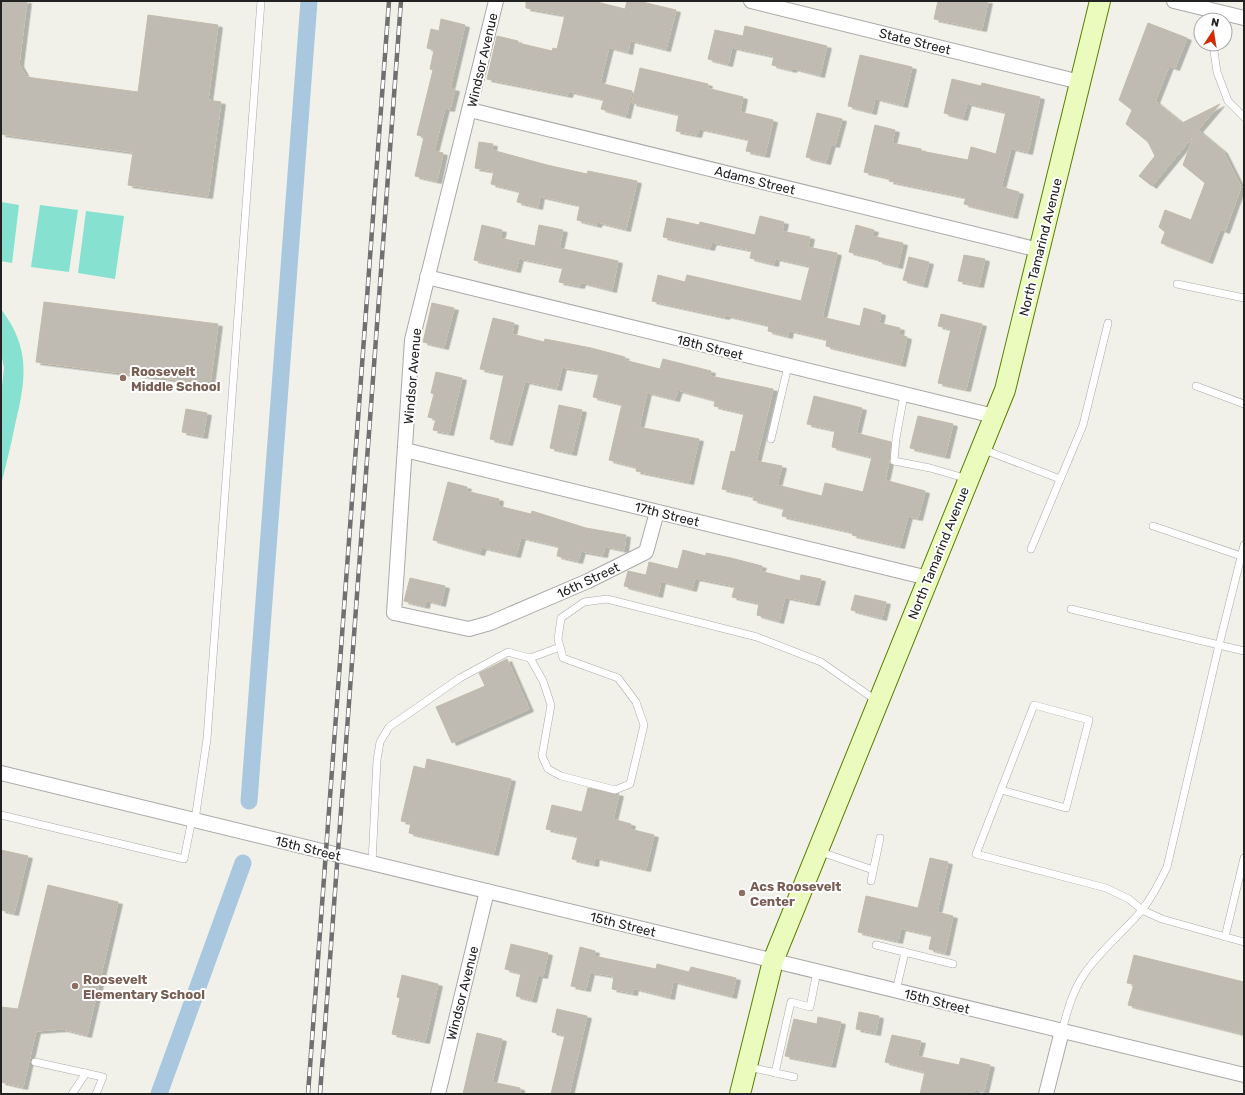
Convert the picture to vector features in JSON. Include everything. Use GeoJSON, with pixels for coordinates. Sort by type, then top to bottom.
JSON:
{"type":"FeatureCollection","features":[{"type":"Feature","properties":{"kind":"street","name":"Windsor Avenue"},"geometry":{"type":"LineString","coordinates":[[490,623],[469,629],[394,613],[412,340],[496,1]]}},
{"type":"Feature","properties":{"kind":"street","name":"State Street"},"geometry":{"type":"LineString","coordinates":[[751,1],[1080,82]]}},
{"type":"Feature","properties":{"kind":"street","name":"North Tamarind Avenue"},"geometry":{"type":"LineString","coordinates":[[740,1094],[773,961],[1005,390],[1100,1]]}},
{"type":"Feature","properties":{"kind":"street"},"geometry":{"type":"LineString","coordinates":[[1174,1],[1205,12]]}},
{"type":"Feature","properties":{"kind":"street"},"geometry":{"type":"LineString","coordinates":[[1233,17],[1244,18]]}},
{"type":"Feature","properties":{"kind":"street","name":"Adams Street"},"geometry":{"type":"LineString","coordinates":[[470,110],[1039,250]]}},
{"type":"Feature","properties":{"kind":"street","name":"18th Street"},"geometry":{"type":"LineString","coordinates":[[427,277],[994,416]]}},
{"type":"Feature","properties":{"kind":"street","name":"17th Street"},"geometry":{"type":"LineString","coordinates":[[405,450],[928,578]]}},
{"type":"Feature","properties":{"kind":"street","name":"16th Street"},"geometry":{"type":"LineString","coordinates":[[490,623],[588,581],[646,552],[657,512]]}},
{"type":"Feature","properties":{"kind":"street","name":"15th Street"},"geometry":{"type":"LineString","coordinates":[[1,774],[194,819],[1244,1075]]}},
{"type":"Feature","properties":{"kind":"street","name":"Windsor Avenue"},"geometry":{"type":"LineString","coordinates":[[438,1094],[487,891]]}},
{"type":"Feature","properties":{"kind":"street"},"geometry":{"type":"LineString","coordinates":[[1046,1094],[1062,1031]]}},
{"type":"Feature","properties":{"kind":"lane"},"geometry":{"type":"LineString","coordinates":[[1,815],[184,859],[194,819],[207,739],[261,1]]}},
{"type":"Feature","properties":{"kind":"lane"},"geometry":{"type":"LineString","coordinates":[[1214,52],[1217,72],[1228,101],[1244,118]]}},
{"type":"Feature","properties":{"kind":"lane"},"geometry":{"type":"LineString","coordinates":[[1176,284],[1244,298]]}},
{"type":"Feature","properties":{"kind":"lane"},"geometry":{"type":"LineString","coordinates":[[1031,548],[1083,425],[1108,323]]}},
{"type":"Feature","properties":{"kind":"lane"},"geometry":{"type":"LineString","coordinates":[[771,439],[788,366]]}},
{"type":"Feature","properties":{"kind":"lane"},"geometry":{"type":"LineString","coordinates":[[1196,386],[1244,404]]}},
{"type":"Feature","properties":{"kind":"lane"},"geometry":{"type":"LineString","coordinates":[[904,394],[896,438],[894,461],[930,468],[968,479]]}},
{"type":"Feature","properties":{"kind":"lane"},"geometry":{"type":"LineString","coordinates":[[981,449],[1060,479]]}},
{"type":"Feature","properties":{"kind":"lane"},"geometry":{"type":"LineString","coordinates":[[1153,526],[1243,557]]}},
{"type":"Feature","properties":{"kind":"lane"},"geometry":{"type":"LineString","coordinates":[[1062,1031],[1071,1000],[1082,977],[1104,949],[1142,910],[1167,867],[1219,645],[1243,557],[1244,545]]}},
{"type":"Feature","properties":{"kind":"lane"},"geometry":{"type":"LineString","coordinates":[[530,658],[543,682],[550,705],[542,756],[548,769],[561,776],[616,790],[630,784],[644,725],[636,702],[618,678],[563,658],[558,638],[561,618],[584,602],[607,599],[757,637],[821,662],[878,701]]}},
{"type":"Feature","properties":{"kind":"lane"},"geometry":{"type":"LineString","coordinates":[[1071,609],[1244,651]]}},
{"type":"Feature","properties":{"kind":"lane"},"geometry":{"type":"LineString","coordinates":[[372,863],[377,760],[380,742],[389,727],[460,678],[508,652],[530,658],[560,647]]}},
{"type":"Feature","properties":{"kind":"lane"},"geometry":{"type":"LineString","coordinates":[[1001,790],[1066,808],[1089,720],[1034,705],[976,854],[1106,888],[1129,899],[1142,910],[1176,924],[1244,942]]}},
{"type":"Feature","properties":{"kind":"lane"},"geometry":{"type":"LineString","coordinates":[[871,881],[880,838]]}},
{"type":"Feature","properties":{"kind":"lane"},"geometry":{"type":"LineString","coordinates":[[817,851],[873,870]]}},
{"type":"Feature","properties":{"kind":"lane"},"geometry":{"type":"LineString","coordinates":[[1225,937],[1244,858]]}},
{"type":"Feature","properties":{"kind":"lane"},"geometry":{"type":"LineString","coordinates":[[876,945],[952,964]]}},
{"type":"Feature","properties":{"kind":"lane"},"geometry":{"type":"LineString","coordinates":[[896,991],[905,952]]}},
{"type":"Feature","properties":{"kind":"lane"},"geometry":{"type":"LineString","coordinates":[[775,1073],[791,1002],[810,1007],[817,971]]}},
{"type":"Feature","properties":{"kind":"lane"},"geometry":{"type":"LineString","coordinates":[[35,1062],[103,1077],[96,1094]]}},
{"type":"Feature","properties":{"kind":"lane"},"geometry":{"type":"LineString","coordinates":[[747,1067],[794,1077]]}},
{"type":"Feature","properties":{"kind":"lane"},"geometry":{"type":"LineString","coordinates":[[72,1094],[86,1073]]}},
{"type":"Feature","properties":{"kind":"shaded area"},"geometry":{"type":"Polygon","coordinates":[[[1,202],[19,205],[12,263],[1,261],[1,202]]]}},
{"type":"Feature","properties":{"kind":"shaded area"},"geometry":{"type":"Polygon","coordinates":[[[40,205],[78,210],[69,272],[31,267],[40,205]]]}},
{"type":"Feature","properties":{"kind":"shaded area"},"geometry":{"type":"Polygon","coordinates":[[[86,211],[124,216],[115,279],[78,273],[86,211]]]}},
{"type":"Feature","properties":{"kind":"shaded area"},"geometry":{"type":"Polygon","coordinates":[[[1,309],[11,324],[22,351],[23,379],[19,408],[1,485],[1,395],[4,368],[1,353],[1,309]]]}},
{"type":"Feature","properties":{"kind":"building"},"geometry":{"type":"Polygon","coordinates":[[[1,1],[27,1],[19,64],[26,77],[138,92],[148,15],[218,25],[208,100],[221,102],[208,196],[128,185],[133,152],[1,134],[1,1]]]}},
{"type":"Feature","properties":{"kind":"building"},"geometry":{"type":"Polygon","coordinates":[[[526,1],[593,1],[625,9],[627,1],[638,1],[676,10],[666,49],[630,40],[628,52],[609,47],[600,83],[632,91],[626,116],[601,109],[604,99],[569,91],[568,95],[487,79],[497,36],[518,41],[518,43],[552,51],[553,48],[557,49],[565,15],[526,8],[526,1]]]}},
{"type":"Feature","properties":{"kind":"building"},"geometry":{"type":"Polygon","coordinates":[[[938,1],[988,1],[982,29],[934,19],[938,1]]]}},
{"type":"Feature","properties":{"kind":"building"},"geometry":{"type":"Polygon","coordinates":[[[441,19],[465,25],[450,88],[455,89],[450,109],[445,108],[434,151],[443,153],[437,181],[415,176],[424,137],[417,135],[433,70],[430,69],[434,50],[427,48],[431,29],[439,31],[441,19]]]}},
{"type":"Feature","properties":{"kind":"building"},"geometry":{"type":"Polygon","coordinates":[[[1148,23],[1187,38],[1175,68],[1169,66],[1155,101],[1182,123],[1220,104],[1198,130],[1223,151],[1241,187],[1225,231],[1220,229],[1208,261],[1161,243],[1165,232],[1159,227],[1165,210],[1191,220],[1205,183],[1183,165],[1194,135],[1152,186],[1139,176],[1155,156],[1148,142],[1126,124],[1132,110],[1119,100],[1148,23]]]}},
{"type":"Feature","properties":{"kind":"building"},"geometry":{"type":"Polygon","coordinates":[[[745,26],[827,46],[820,75],[793,68],[792,70],[772,65],[774,56],[732,47],[728,64],[708,59],[715,30],[743,36],[745,26]]]}},
{"type":"Feature","properties":{"kind":"building"},"geometry":{"type":"Polygon","coordinates":[[[860,55],[912,67],[903,105],[875,98],[872,112],[848,106],[860,55]]]}},
{"type":"Feature","properties":{"kind":"building"},"geometry":{"type":"Polygon","coordinates":[[[640,68],[708,84],[707,88],[743,97],[740,112],[773,120],[765,155],[746,151],[749,139],[699,128],[697,135],[676,131],[679,114],[632,103],[640,68]]]}},
{"type":"Feature","properties":{"kind":"building"},"geometry":{"type":"Polygon","coordinates":[[[952,79],[981,86],[982,83],[1040,97],[1028,152],[1011,148],[1001,187],[1019,192],[1013,216],[964,204],[966,197],[889,181],[890,178],[864,172],[875,125],[895,130],[892,143],[921,149],[921,151],[968,160],[971,147],[996,154],[1006,112],[967,103],[963,118],[944,113],[952,79]]]}},
{"type":"Feature","properties":{"kind":"building"},"geometry":{"type":"Polygon","coordinates":[[[817,113],[842,119],[835,145],[831,144],[826,162],[806,157],[817,113]]]}},
{"type":"Feature","properties":{"kind":"building"},"geometry":{"type":"Polygon","coordinates":[[[479,142],[493,144],[492,150],[547,165],[587,174],[588,171],[637,181],[626,229],[598,222],[597,225],[577,220],[580,205],[540,196],[538,207],[517,202],[520,191],[491,184],[494,171],[475,168],[479,142]]]}},
{"type":"Feature","properties":{"kind":"building"},"geometry":{"type":"Polygon","coordinates":[[[760,216],[784,222],[782,231],[810,237],[808,247],[837,253],[822,317],[860,326],[864,308],[881,313],[879,323],[900,328],[899,334],[907,337],[901,364],[826,346],[827,339],[789,330],[788,336],[768,331],[769,325],[652,301],[658,275],[685,282],[687,275],[801,301],[810,266],[775,258],[774,264],[750,258],[752,250],[712,242],[710,248],[663,237],[667,218],[699,225],[700,222],[755,235],[760,216]]]}},
{"type":"Feature","properties":{"kind":"building"},"geometry":{"type":"Polygon","coordinates":[[[482,225],[502,230],[500,238],[535,246],[539,225],[563,230],[559,248],[618,261],[612,290],[581,282],[580,286],[559,282],[563,267],[519,258],[516,270],[474,260],[482,225]]]}},
{"type":"Feature","properties":{"kind":"building"},"geometry":{"type":"Polygon","coordinates":[[[856,225],[874,230],[872,236],[903,243],[898,266],[878,261],[879,259],[849,252],[856,225]]]}},
{"type":"Feature","properties":{"kind":"building"},"geometry":{"type":"Polygon","coordinates":[[[964,255],[985,259],[979,285],[958,281],[964,255]]]}},
{"type":"Feature","properties":{"kind":"building"},"geometry":{"type":"Polygon","coordinates":[[[909,257],[929,262],[923,285],[903,280],[909,257]]]}},
{"type":"Feature","properties":{"kind":"building"},"geometry":{"type":"Polygon","coordinates":[[[44,302],[218,324],[210,384],[36,362],[44,302]]]}},
{"type":"Feature","properties":{"kind":"building"},"geometry":{"type":"Polygon","coordinates":[[[432,303],[454,308],[444,347],[423,342],[432,303]]]}},
{"type":"Feature","properties":{"kind":"building"},"geometry":{"type":"Polygon","coordinates":[[[941,314],[982,324],[966,389],[938,383],[951,329],[938,326],[941,314]]]}},
{"type":"Feature","properties":{"kind":"building"},"geometry":{"type":"Polygon","coordinates":[[[493,318],[514,323],[512,334],[544,342],[545,339],[591,348],[625,357],[624,360],[660,369],[663,359],[711,371],[710,376],[773,389],[756,461],[782,466],[777,485],[822,496],[825,483],[863,492],[872,457],[832,447],[835,430],[807,424],[814,396],[862,408],[856,433],[891,442],[885,480],[925,491],[918,518],[908,516],[900,546],[852,535],[853,532],[782,516],[784,508],[753,500],[754,496],[722,489],[731,451],[735,452],[744,413],[714,406],[715,400],[678,390],[675,399],[647,392],[639,427],[699,439],[689,482],[636,471],[637,467],[609,460],[622,404],[593,397],[599,373],[562,367],[557,388],[525,381],[508,443],[490,439],[504,374],[480,369],[493,318]]]}},
{"type":"Feature","properties":{"kind":"building"},"geometry":{"type":"Polygon","coordinates":[[[436,372],[462,378],[449,433],[433,430],[436,419],[428,417],[434,394],[431,393],[436,372]]]}},
{"type":"Feature","properties":{"kind":"building"},"geometry":{"type":"Polygon","coordinates":[[[559,405],[582,410],[572,453],[550,448],[559,405]]]}},
{"type":"Feature","properties":{"kind":"building"},"geometry":{"type":"Polygon","coordinates":[[[186,409],[207,413],[203,436],[182,432],[186,409]]]}},
{"type":"Feature","properties":{"kind":"building"},"geometry":{"type":"Polygon","coordinates":[[[918,416],[953,424],[945,456],[910,448],[918,416]]]}},
{"type":"Feature","properties":{"kind":"building"},"geometry":{"type":"Polygon","coordinates":[[[448,482],[467,487],[466,491],[499,499],[498,506],[531,514],[532,511],[586,528],[626,535],[624,550],[605,546],[603,555],[581,551],[578,561],[557,556],[559,546],[521,537],[516,555],[482,547],[480,553],[433,540],[448,482]]]}},
{"type":"Feature","properties":{"kind":"building"},"geometry":{"type":"Polygon","coordinates":[[[683,550],[706,556],[706,553],[731,558],[762,566],[760,571],[800,581],[801,575],[821,579],[815,603],[785,597],[779,621],[757,615],[759,603],[732,597],[735,586],[695,578],[692,589],[661,581],[658,595],[624,586],[628,571],[646,575],[649,562],[678,569],[683,550]]]}},
{"type":"Feature","properties":{"kind":"building"},"geometry":{"type":"Polygon","coordinates":[[[410,578],[445,586],[441,604],[426,600],[425,606],[404,601],[410,578]]]}},
{"type":"Feature","properties":{"kind":"building"},"geometry":{"type":"Polygon","coordinates":[[[855,595],[886,602],[882,618],[851,610],[855,595]]]}},
{"type":"Feature","properties":{"kind":"building"},"geometry":{"type":"Polygon","coordinates":[[[507,659],[529,709],[452,743],[436,707],[485,686],[479,673],[507,659]]]}},
{"type":"Feature","properties":{"kind":"building"},"geometry":{"type":"Polygon","coordinates":[[[427,759],[511,779],[494,853],[409,833],[411,823],[401,821],[414,766],[425,769],[427,759]]]}},
{"type":"Feature","properties":{"kind":"building"},"geometry":{"type":"Polygon","coordinates":[[[588,788],[619,794],[613,819],[631,824],[630,829],[654,835],[646,869],[595,857],[594,864],[572,859],[578,836],[546,829],[552,805],[582,812],[588,788]]]}},
{"type":"Feature","properties":{"kind":"building"},"geometry":{"type":"Polygon","coordinates":[[[1,850],[28,856],[14,913],[1,910],[1,850]]]}},
{"type":"Feature","properties":{"kind":"building"},"geometry":{"type":"Polygon","coordinates":[[[930,858],[948,862],[937,912],[953,916],[945,953],[929,949],[932,935],[901,928],[898,941],[858,932],[866,896],[918,908],[930,858]]]}},
{"type":"Feature","properties":{"kind":"building"},"geometry":{"type":"Polygon","coordinates":[[[48,885],[118,902],[87,1035],[63,1029],[36,1031],[23,1087],[1,1082],[1,1007],[18,1009],[48,885]]]}},
{"type":"Feature","properties":{"kind":"building"},"geometry":{"type":"Polygon","coordinates":[[[511,944],[548,953],[543,976],[538,975],[532,1000],[516,996],[521,973],[505,969],[511,944]]]}},
{"type":"Feature","properties":{"kind":"building"},"geometry":{"type":"Polygon","coordinates":[[[580,947],[595,951],[594,956],[656,969],[657,964],[689,972],[691,967],[736,978],[732,996],[673,981],[670,997],[634,988],[633,993],[612,989],[614,976],[590,972],[586,989],[571,986],[580,947]]]}},
{"type":"Feature","properties":{"kind":"building"},"geometry":{"type":"Polygon","coordinates":[[[1134,955],[1244,982],[1244,1034],[1128,1005],[1134,984],[1127,983],[1134,955]]]}},
{"type":"Feature","properties":{"kind":"building"},"geometry":{"type":"Polygon","coordinates":[[[402,975],[438,984],[425,1041],[392,1034],[400,998],[397,997],[402,975]]]}},
{"type":"Feature","properties":{"kind":"building"},"geometry":{"type":"Polygon","coordinates":[[[557,1009],[587,1016],[569,1094],[551,1094],[565,1035],[552,1032],[557,1009]]]}},
{"type":"Feature","properties":{"kind":"building"},"geometry":{"type":"Polygon","coordinates":[[[859,1012],[879,1016],[876,1033],[856,1029],[859,1012]]]}},
{"type":"Feature","properties":{"kind":"building"},"geometry":{"type":"Polygon","coordinates":[[[818,1017],[841,1022],[831,1065],[785,1056],[794,1019],[817,1024],[818,1017]]]}},
{"type":"Feature","properties":{"kind":"building"},"geometry":{"type":"Polygon","coordinates":[[[477,1033],[502,1039],[492,1082],[520,1088],[520,1094],[463,1094],[477,1033]]]}},
{"type":"Feature","properties":{"kind":"building"},"geometry":{"type":"Polygon","coordinates":[[[892,1035],[921,1041],[917,1056],[959,1065],[961,1058],[990,1065],[984,1091],[975,1089],[974,1094],[920,1094],[925,1072],[885,1062],[892,1035]]]}},
{"type":"Feature","properties":{"kind":"waterway"},"geometry":{"type":"LineString","coordinates":[[249,801],[309,1]]}},
{"type":"Feature","properties":{"kind":"waterway"},"geometry":{"type":"LineString","coordinates":[[159,1094],[243,863]]}},
{"type":"Feature","properties":{"kind":"railway"},"geometry":{"type":"LineString","coordinates":[[308,1094],[389,1]]}},
{"type":"Feature","properties":{"kind":"railway"},"geometry":{"type":"LineString","coordinates":[[320,1094],[401,1]]}},
{"type":"Feature","properties":{"kind":"place","name":"Roosevelt Middle School"},"geometry":{"type":"Point","coordinates":[123,378]}},
{"type":"Feature","properties":{"kind":"place","name":"Acs Roosevelt Center"},"geometry":{"type":"Point","coordinates":[742,893]}},
{"type":"Feature","properties":{"kind":"place","name":"Roosevelt Elementary School"},"geometry":{"type":"Point","coordinates":[75,986]}}]}
